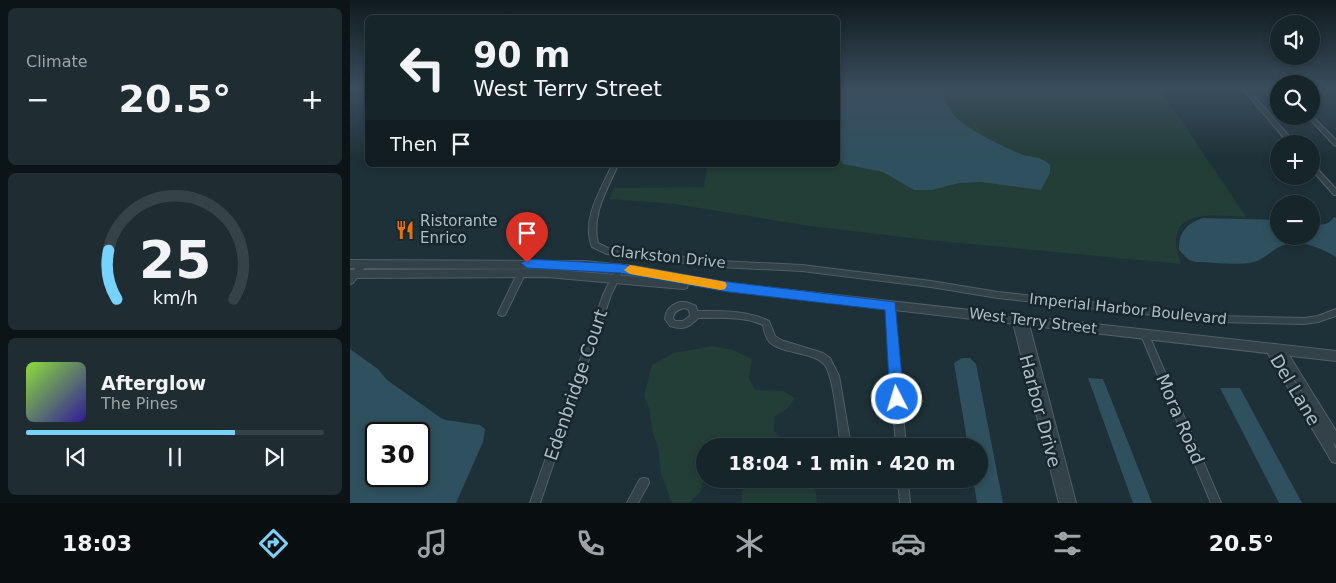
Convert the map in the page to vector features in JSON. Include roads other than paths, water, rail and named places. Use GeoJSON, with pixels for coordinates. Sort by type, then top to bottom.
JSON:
{"type":"FeatureCollection","features":[{"type":"Feature","properties":{"kind":"street"},"geometry":{"type":"LineString","coordinates":[[1266,112],[1285,135]]}},
{"type":"Feature","properties":{"kind":"street"},"geometry":{"type":"LineString","coordinates":[[1318,125],[1336,144]]}},
{"type":"Feature","properties":{"kind":"street","name":"Clarkston Drive"},"geometry":{"type":"LineString","coordinates":[[614,167],[597,207],[592,226],[593,240],[600,249],[720,264],[826,272]]}},
{"type":"Feature","properties":{"kind":"street"},"geometry":{"type":"LineString","coordinates":[[1320,175],[1336,193]]}},
{"type":"Feature","properties":{"kind":"street","name":"West Terry Street"},"geometry":{"type":"LineString","coordinates":[[350,264],[527,263],[618,273],[707,287],[729,287],[1336,356]]}},
{"type":"Feature","properties":{"kind":"street"},"geometry":{"type":"LineString","coordinates":[[352,276],[363,264]]}},
{"type":"Feature","properties":{"kind":"street"},"geometry":{"type":"LineString","coordinates":[[502,313],[522,272]]}},
{"type":"Feature","properties":{"kind":"street","name":"West Terry Street"},"geometry":{"type":"LineString","coordinates":[[352,276],[522,272],[618,273]]}},
{"type":"Feature","properties":{"kind":"street","name":"Imperial Harbor Boulevard"},"geometry":{"type":"LineString","coordinates":[[826,272],[998,295],[1217,319],[1304,321],[1318,319],[1336,312]]}},
{"type":"Feature","properties":{"kind":"street","name":"Edenbridge Court"},"geometry":{"type":"LineString","coordinates":[[535,503],[607,295],[618,273]]}},
{"type":"Feature","properties":{"kind":"street"},"geometry":{"type":"LineString","coordinates":[[891,306],[892,342],[900,438]]}},
{"type":"Feature","properties":{"kind":"street"},"geometry":{"type":"LineString","coordinates":[[695,314],[733,315],[758,319],[766,323],[771,338],[778,343],[820,356],[827,361],[835,376],[845,438]]}},
{"type":"Feature","properties":{"kind":"street","name":"Harbor Drive"},"geometry":{"type":"LineString","coordinates":[[1020,320],[1064,503]]}},
{"type":"Feature","properties":{"kind":"street","name":"Harbor Drive"},"geometry":{"type":"LineString","coordinates":[[1020,320],[1071,503]]}},
{"type":"Feature","properties":{"kind":"street","name":"Mora Road"},"geometry":{"type":"LineString","coordinates":[[1145,334],[1216,503]]}},
{"type":"Feature","properties":{"kind":"street"},"geometry":{"type":"LineString","coordinates":[[1276,349],[1336,440]]}},
{"type":"Feature","properties":{"kind":"street","name":"Del Lane"},"geometry":{"type":"LineString","coordinates":[[1276,349],[1336,458]]}},
{"type":"Feature","properties":{"kind":"street"},"geometry":{"type":"LineString","coordinates":[[632,503],[644,483]]}},
{"type":"Feature","properties":{"kind":"street"},"geometry":{"type":"LineString","coordinates":[[904,488],[905,503]]}},
{"type":"Feature","properties":{"kind":"water"},"geometry":{"type":"Polygon","coordinates":[[[840,112],[952,112],[973,130],[1004,147],[1043,160],[1050,165],[1050,173],[1041,190],[981,182],[959,183],[932,190],[914,190],[883,172],[843,164],[840,159],[840,112]]]}},
{"type":"Feature","properties":{"kind":"water"},"geometry":{"type":"Polygon","coordinates":[[[1334,217],[1336,218],[1336,257],[1308,245],[1320,245],[1320,225],[1329,222],[1334,217]]]}},
{"type":"Feature","properties":{"kind":"water"},"geometry":{"type":"Polygon","coordinates":[[[1203,218],[1270,220],[1270,245],[1285,245],[1257,261],[1248,263],[1225,264],[1189,260],[1179,250],[1180,239],[1188,226],[1203,218]]]}},
{"type":"Feature","properties":{"kind":"water"},"geometry":{"type":"Polygon","coordinates":[[[350,349],[378,369],[387,380],[441,418],[480,425],[485,429],[483,442],[456,503],[350,503],[350,349]]]}},
{"type":"Feature","properties":{"kind":"water"},"geometry":{"type":"Polygon","coordinates":[[[962,358],[970,358],[976,364],[1003,503],[977,503],[974,488],[988,488],[988,438],[967,438],[954,363],[962,358]]]}},
{"type":"Feature","properties":{"kind":"water"},"geometry":{"type":"Polygon","coordinates":[[[1088,378],[1103,379],[1152,503],[1133,503],[1088,378]]]}},
{"type":"Feature","properties":{"kind":"water"},"geometry":{"type":"Polygon","coordinates":[[[1220,388],[1240,388],[1302,503],[1279,503],[1220,388]]]}},
{"type":"Feature","properties":{"kind":"place","name":"Ristorante Enrico"},"geometry":{"type":"Point","coordinates":[405,230]}}]}
